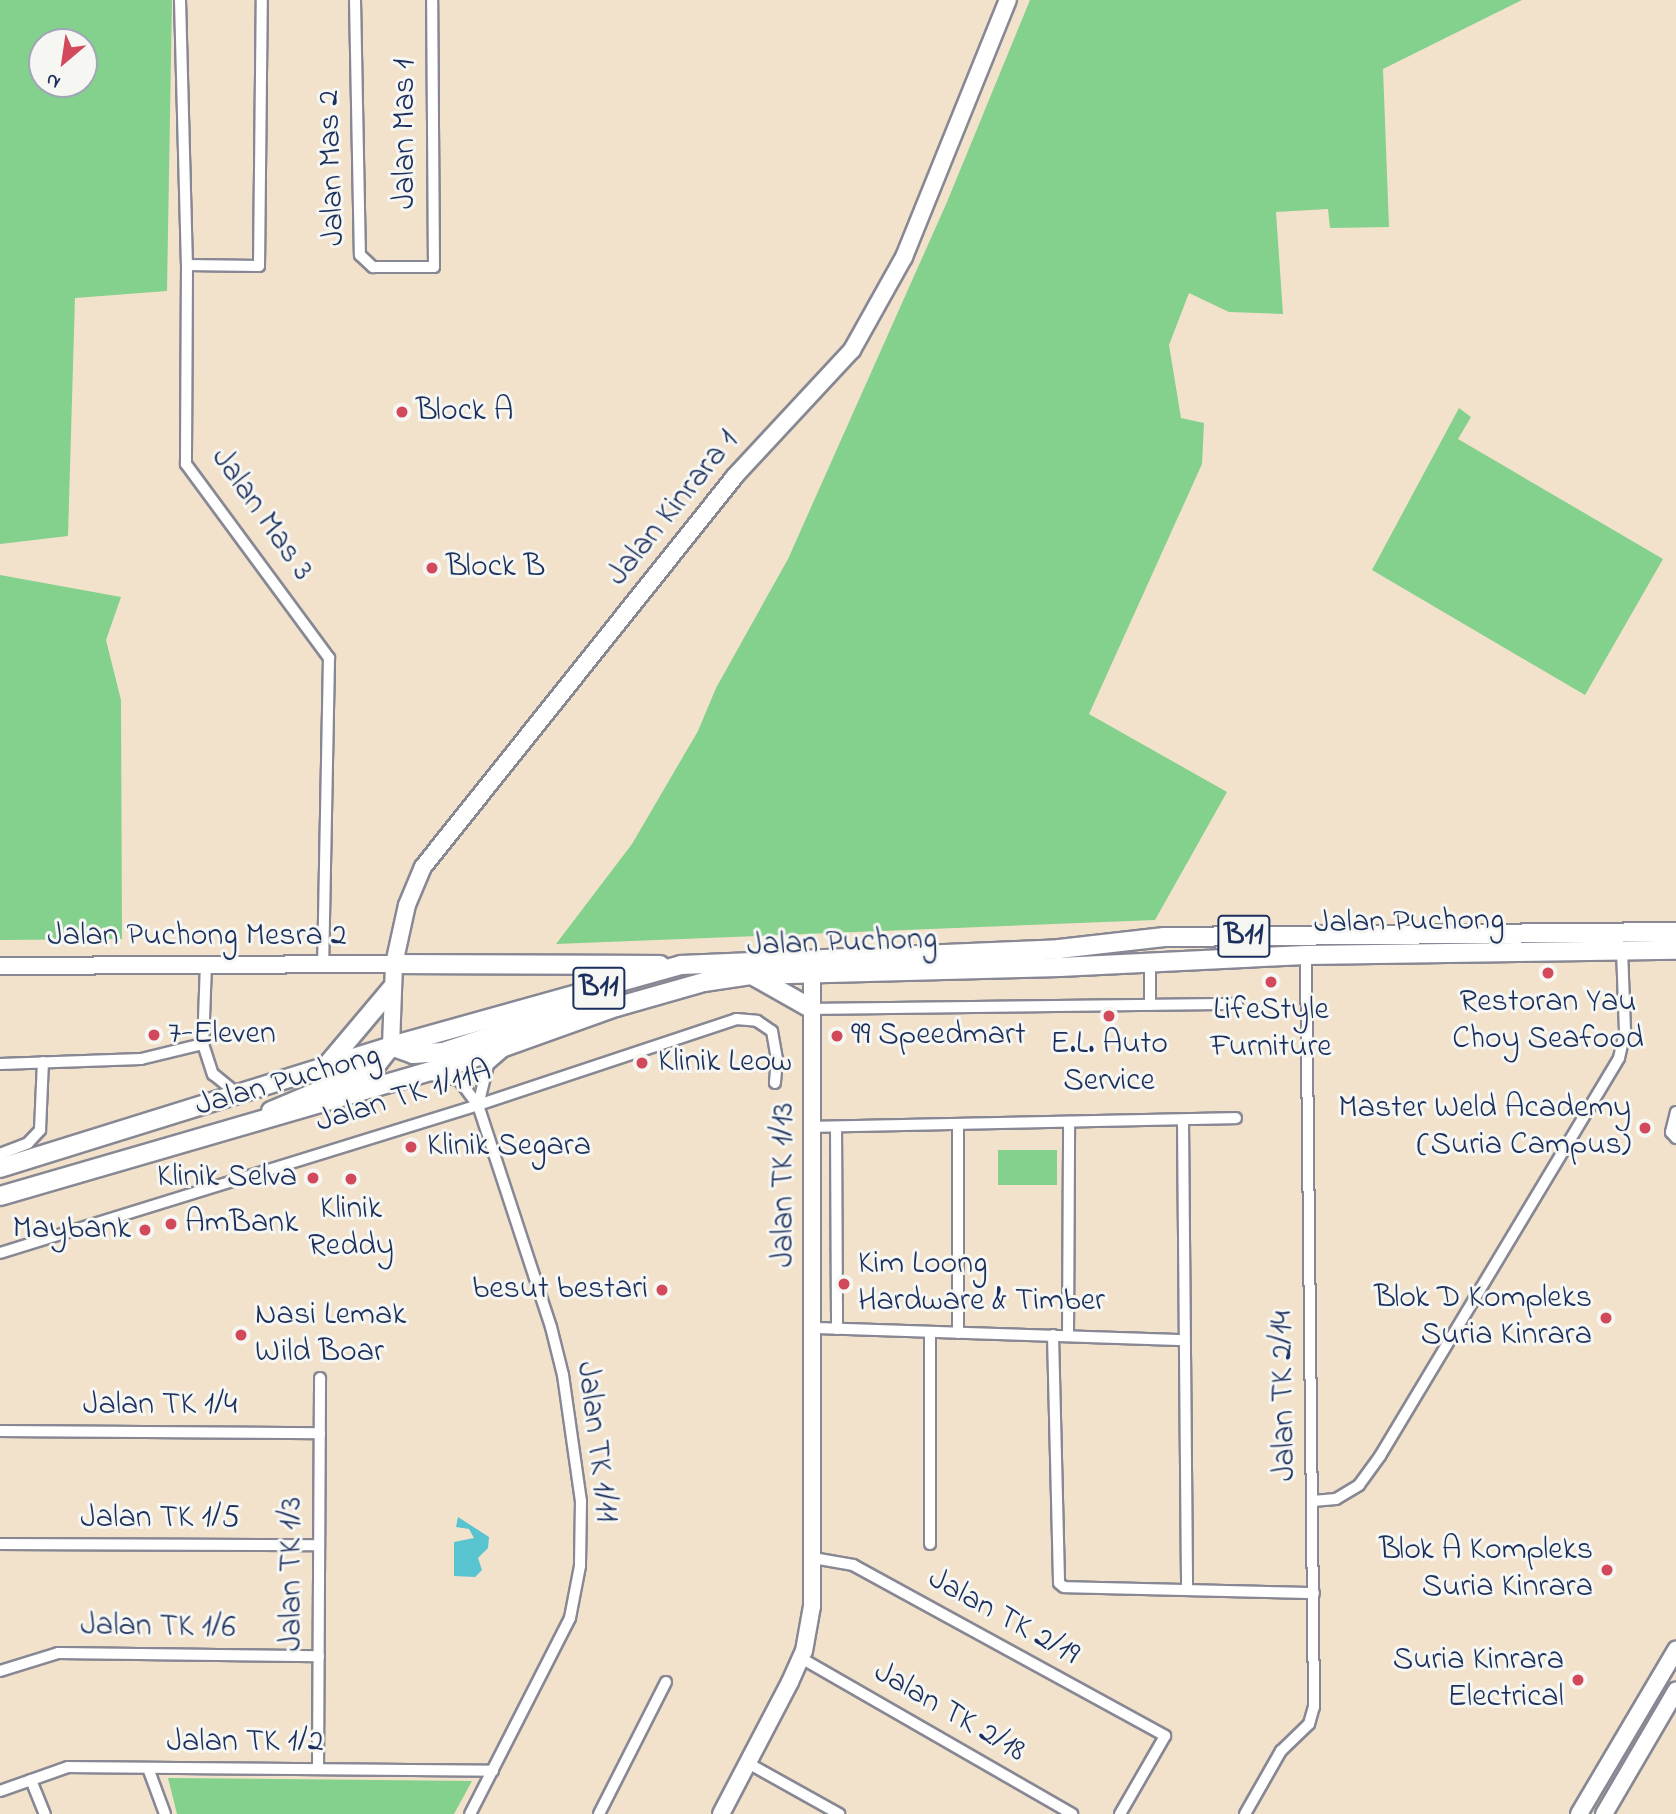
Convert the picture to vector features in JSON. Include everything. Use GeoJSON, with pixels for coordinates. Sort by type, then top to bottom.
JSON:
{"type":"FeatureCollection","features":[{"type":"Feature","properties":{"kind":"main road","name":"Jalan Puchong"},"geometry":{"type":"LineString","coordinates":[[0,1168],[391,1046],[681,965],[812,963],[1059,949],[1164,937],[1676,932]]}},
{"type":"Feature","properties":{"kind":"main road","name":"Jalan Puchong"},"geometry":{"type":"LineString","coordinates":[[0,1196],[420,1074],[704,982],[812,963],[951,971],[1306,954],[1676,950]]}},
{"type":"Feature","properties":{"kind":"main road"},"geometry":{"type":"LineString","coordinates":[[394,964],[681,965]]}},
{"type":"Feature","properties":{"kind":"main road"},"geometry":{"type":"LineString","coordinates":[[752,975],[812,1009]]}},
{"type":"Feature","properties":{"kind":"main road"},"geometry":{"type":"LineString","coordinates":[[244,1127],[288,1101],[374,1068],[391,1046],[413,1054],[443,1052],[606,997],[660,984],[704,982]]}},
{"type":"Feature","properties":{"kind":"main road"},"geometry":{"type":"LineString","coordinates":[[326,1067],[392,988]]}},
{"type":"Feature","properties":{"kind":"street","name":"Jalan Mas 3"},"geometry":{"type":"LineString","coordinates":[[180,0],[187,265],[186,464],[329,658],[323,964]]}},
{"type":"Feature","properties":{"kind":"street"},"geometry":{"type":"LineString","coordinates":[[187,265],[259,266],[262,0]]}},
{"type":"Feature","properties":{"kind":"street","name":"Jalan Mas 2"},"geometry":{"type":"LineString","coordinates":[[355,0],[360,255],[373,267],[433,267]]}},
{"type":"Feature","properties":{"kind":"street","name":"Jalan Mas 1"},"geometry":{"type":"LineString","coordinates":[[432,0],[433,267]]}},
{"type":"Feature","properties":{"kind":"street","name":"Jalan Kinrara 1"},"geometry":{"type":"LineString","coordinates":[[391,1046],[394,964],[407,905],[436,848],[734,477],[852,350],[905,257],[1008,0]]}},
{"type":"Feature","properties":{"kind":"street"},"geometry":{"type":"LineString","coordinates":[[1312,1501],[1336,1499],[1359,1485],[1380,1456],[1619,1058],[1625,1031],[1622,949]]}},
{"type":"Feature","properties":{"kind":"street","name":"Jalan TK 2/14"},"geometry":{"type":"LineString","coordinates":[[1245,1814],[1281,1751],[1309,1724],[1314,1707],[1306,954]]}},
{"type":"Feature","properties":{"kind":"street"},"geometry":{"type":"LineString","coordinates":[[1150,960],[1150,1005]]}},
{"type":"Feature","properties":{"kind":"street","name":"Jalan TK 1/13"},"geometry":{"type":"LineString","coordinates":[[721,1814],[801,1658],[812,1606],[812,963]]}},
{"type":"Feature","properties":{"kind":"street"},"geometry":{"type":"LineString","coordinates":[[206,964],[203,1044],[214,1074],[238,1094]]}},
{"type":"Feature","properties":{"kind":"street","name":"Jalan Puchong Mesra 2"},"geometry":{"type":"LineString","coordinates":[[0,966],[394,964]]}},
{"type":"Feature","properties":{"kind":"street"},"geometry":{"type":"LineString","coordinates":[[812,1009],[1237,1004]]}},
{"type":"Feature","properties":{"kind":"street","name":"Jalan TK 1/11A"},"geometry":{"type":"LineString","coordinates":[[0,1253],[478,1105],[736,1019],[757,1021],[772,1031],[778,1059],[775,1083]]}},
{"type":"Feature","properties":{"kind":"street"},"geometry":{"type":"LineString","coordinates":[[0,1064],[141,1059],[203,1044]]}},
{"type":"Feature","properties":{"kind":"street"},"geometry":{"type":"LineString","coordinates":[[478,1105],[479,1087],[488,1065],[513,1044]]}},
{"type":"Feature","properties":{"kind":"street"},"geometry":{"type":"LineString","coordinates":[[0,1154],[28,1143],[40,1130],[43,1062]]}},
{"type":"Feature","properties":{"kind":"street"},"geometry":{"type":"LineString","coordinates":[[420,1074],[459,1080],[478,1105]]}},
{"type":"Feature","properties":{"kind":"street","name":"Jalan TK 1/11"},"geometry":{"type":"LineString","coordinates":[[470,1814],[562,1641],[580,1566],[582,1501],[563,1375],[535,1274],[478,1105]]}},
{"type":"Feature","properties":{"kind":"street"},"geometry":{"type":"LineString","coordinates":[[1676,1112],[1671,1132],[1676,1138]]}},
{"type":"Feature","properties":{"kind":"street"},"geometry":{"type":"LineString","coordinates":[[813,1127],[1182,1122],[1237,1118]]}},
{"type":"Feature","properties":{"kind":"street"},"geometry":{"type":"LineString","coordinates":[[1182,1122],[1181,1340],[1187,1589]]}},
{"type":"Feature","properties":{"kind":"street"},"geometry":{"type":"LineString","coordinates":[[1068,1335],[1069,1124]]}},
{"type":"Feature","properties":{"kind":"street"},"geometry":{"type":"LineString","coordinates":[[958,1125],[958,1333]]}},
{"type":"Feature","properties":{"kind":"street"},"geometry":{"type":"LineString","coordinates":[[836,1126],[837,1329]]}},
{"type":"Feature","properties":{"kind":"street"},"geometry":{"type":"LineString","coordinates":[[814,1328],[1181,1340]]}},
{"type":"Feature","properties":{"kind":"street"},"geometry":{"type":"LineString","coordinates":[[930,1332],[930,1544]]}},
{"type":"Feature","properties":{"kind":"street"},"geometry":{"type":"LineString","coordinates":[[1053,1335],[1056,1577],[1065,1587],[1314,1593]]}},
{"type":"Feature","properties":{"kind":"street","name":"Jalan TK 1/3"},"geometry":{"type":"LineString","coordinates":[[318,1769],[320,1378]]}},
{"type":"Feature","properties":{"kind":"street","name":"Jalan TK 1/4"},"geometry":{"type":"LineString","coordinates":[[0,1431],[320,1433]]}},
{"type":"Feature","properties":{"kind":"street","name":"Jalan TK 1/5"},"geometry":{"type":"LineString","coordinates":[[0,1544],[319,1545]]}},
{"type":"Feature","properties":{"kind":"street","name":"Jalan TK 2/19"},"geometry":{"type":"LineString","coordinates":[[813,1558],[853,1565],[1165,1736],[1120,1814]]}},
{"type":"Feature","properties":{"kind":"street"},"geometry":{"type":"LineString","coordinates":[[1579,1814],[1605,1775],[1676,1650]]}},
{"type":"Feature","properties":{"kind":"street","name":"Jalan TK 1/6"},"geometry":{"type":"LineString","coordinates":[[0,1671],[58,1653],[319,1656]]}},
{"type":"Feature","properties":{"kind":"street","name":"Jalan TK 2/18"},"geometry":{"type":"LineString","coordinates":[[801,1658],[1072,1814]]}},
{"type":"Feature","properties":{"kind":"street"},"geometry":{"type":"LineString","coordinates":[[599,1814],[666,1682]]}},
{"type":"Feature","properties":{"kind":"street"},"geometry":{"type":"LineString","coordinates":[[1604,1814],[1676,1691]]}},
{"type":"Feature","properties":{"kind":"street"},"geometry":{"type":"LineString","coordinates":[[746,1762],[839,1814]]}},
{"type":"Feature","properties":{"kind":"street","name":"Jalan TK 1/2"},"geometry":{"type":"LineString","coordinates":[[0,1791],[68,1768],[493,1771]]}},
{"type":"Feature","properties":{"kind":"street"},"geometry":{"type":"LineString","coordinates":[[148,1768],[165,1814]]}},
{"type":"Feature","properties":{"kind":"street"},"geometry":{"type":"LineString","coordinates":[[1587,1814],[1605,1775]]}},
{"type":"Feature","properties":{"kind":"street"},"geometry":{"type":"LineString","coordinates":[[32,1780],[45,1814]]}},
{"type":"Feature","properties":{"kind":"green space"},"geometry":{"type":"Polygon","coordinates":[[[0,0],[172,0],[167,291],[75,298],[68,536],[0,544],[0,0]]]}},
{"type":"Feature","properties":{"kind":"green space"},"geometry":{"type":"Polygon","coordinates":[[[1030,0],[1522,0],[1383,69],[1389,227],[1330,228],[1328,209],[1276,212],[1283,314],[1229,312],[1189,293],[1169,345],[1181,418],[1204,423],[1202,464],[1089,714],[1227,792],[1155,920],[556,944],[632,844],[698,731],[716,688],[788,559],[947,202],[1030,0]]]}},
{"type":"Feature","properties":{"kind":"green space"},"geometry":{"type":"Polygon","coordinates":[[[1459,408],[1471,417],[1458,439],[1663,559],[1585,695],[1372,570],[1459,408]]]}},
{"type":"Feature","properties":{"kind":"green space"},"geometry":{"type":"Polygon","coordinates":[[[0,575],[121,597],[106,640],[121,700],[122,939],[0,940],[0,575]]]}},
{"type":"Feature","properties":{"kind":"green space"},"geometry":{"type":"Polygon","coordinates":[[[998,1150],[1057,1150],[1057,1185],[998,1185],[998,1150]]]}},
{"type":"Feature","properties":{"kind":"green space"},"geometry":{"type":"Polygon","coordinates":[[[168,1778],[472,1781],[454,1814],[177,1814],[168,1778]]]}},
{"type":"Feature","properties":{"kind":"water"},"geometry":{"type":"Polygon","coordinates":[[[458,1517],[489,1537],[488,1548],[478,1558],[482,1570],[475,1577],[454,1576],[454,1542],[474,1538],[469,1529],[456,1527],[458,1517]]]}},
{"type":"Feature","properties":{"kind":"place","name":"Block A"},"geometry":{"type":"Point","coordinates":[402,412]}},
{"type":"Feature","properties":{"kind":"place","name":"Block B"},"geometry":{"type":"Point","coordinates":[432,568]}},
{"type":"Feature","properties":{"kind":"place","name":"Restoran Yau Choy Seafood"},"geometry":{"type":"Point","coordinates":[1548,973]}},
{"type":"Feature","properties":{"kind":"place","name":"LifeStyle Furniture"},"geometry":{"type":"Point","coordinates":[1271,982]}},
{"type":"Feature","properties":{"kind":"place","name":"E.L. Auto Service"},"geometry":{"type":"Point","coordinates":[1109,1016]}},
{"type":"Feature","properties":{"kind":"place","name":"7-Eleven"},"geometry":{"type":"Point","coordinates":[154,1035]}},
{"type":"Feature","properties":{"kind":"place","name":"99 Speedmart"},"geometry":{"type":"Point","coordinates":[837,1036]}},
{"type":"Feature","properties":{"kind":"place","name":"Klinik Leow"},"geometry":{"type":"Point","coordinates":[642,1063]}},
{"type":"Feature","properties":{"kind":"place","name":"Master Weld Academy (Suria Campus)"},"geometry":{"type":"Point","coordinates":[1645,1128]}},
{"type":"Feature","properties":{"kind":"place","name":"Klinik Segara"},"geometry":{"type":"Point","coordinates":[411,1147]}},
{"type":"Feature","properties":{"kind":"place","name":"Klinik Selva"},"geometry":{"type":"Point","coordinates":[313,1178]}},
{"type":"Feature","properties":{"kind":"place","name":"Klinik Reddy"},"geometry":{"type":"Point","coordinates":[351,1179]}},
{"type":"Feature","properties":{"kind":"place","name":"AmBank"},"geometry":{"type":"Point","coordinates":[171,1224]}},
{"type":"Feature","properties":{"kind":"place","name":"Maybank"},"geometry":{"type":"Point","coordinates":[145,1230]}},
{"type":"Feature","properties":{"kind":"place","name":"Kim Loong Hardware & Timber"},"geometry":{"type":"Point","coordinates":[844,1284]}},
{"type":"Feature","properties":{"kind":"place","name":"besut bestari"},"geometry":{"type":"Point","coordinates":[662,1290]}},
{"type":"Feature","properties":{"kind":"place","name":"Blok D Kompleks Suria Kinrara"},"geometry":{"type":"Point","coordinates":[1606,1318]}},
{"type":"Feature","properties":{"kind":"place","name":"Nasi Lemak Wild Boar"},"geometry":{"type":"Point","coordinates":[241,1335]}},
{"type":"Feature","properties":{"kind":"place","name":"Blok A Kompleks Suria Kinrara"},"geometry":{"type":"Point","coordinates":[1607,1570]}},
{"type":"Feature","properties":{"kind":"place","name":"Suria Kinrara Electrical"},"geometry":{"type":"Point","coordinates":[1578,1680]}}]}
